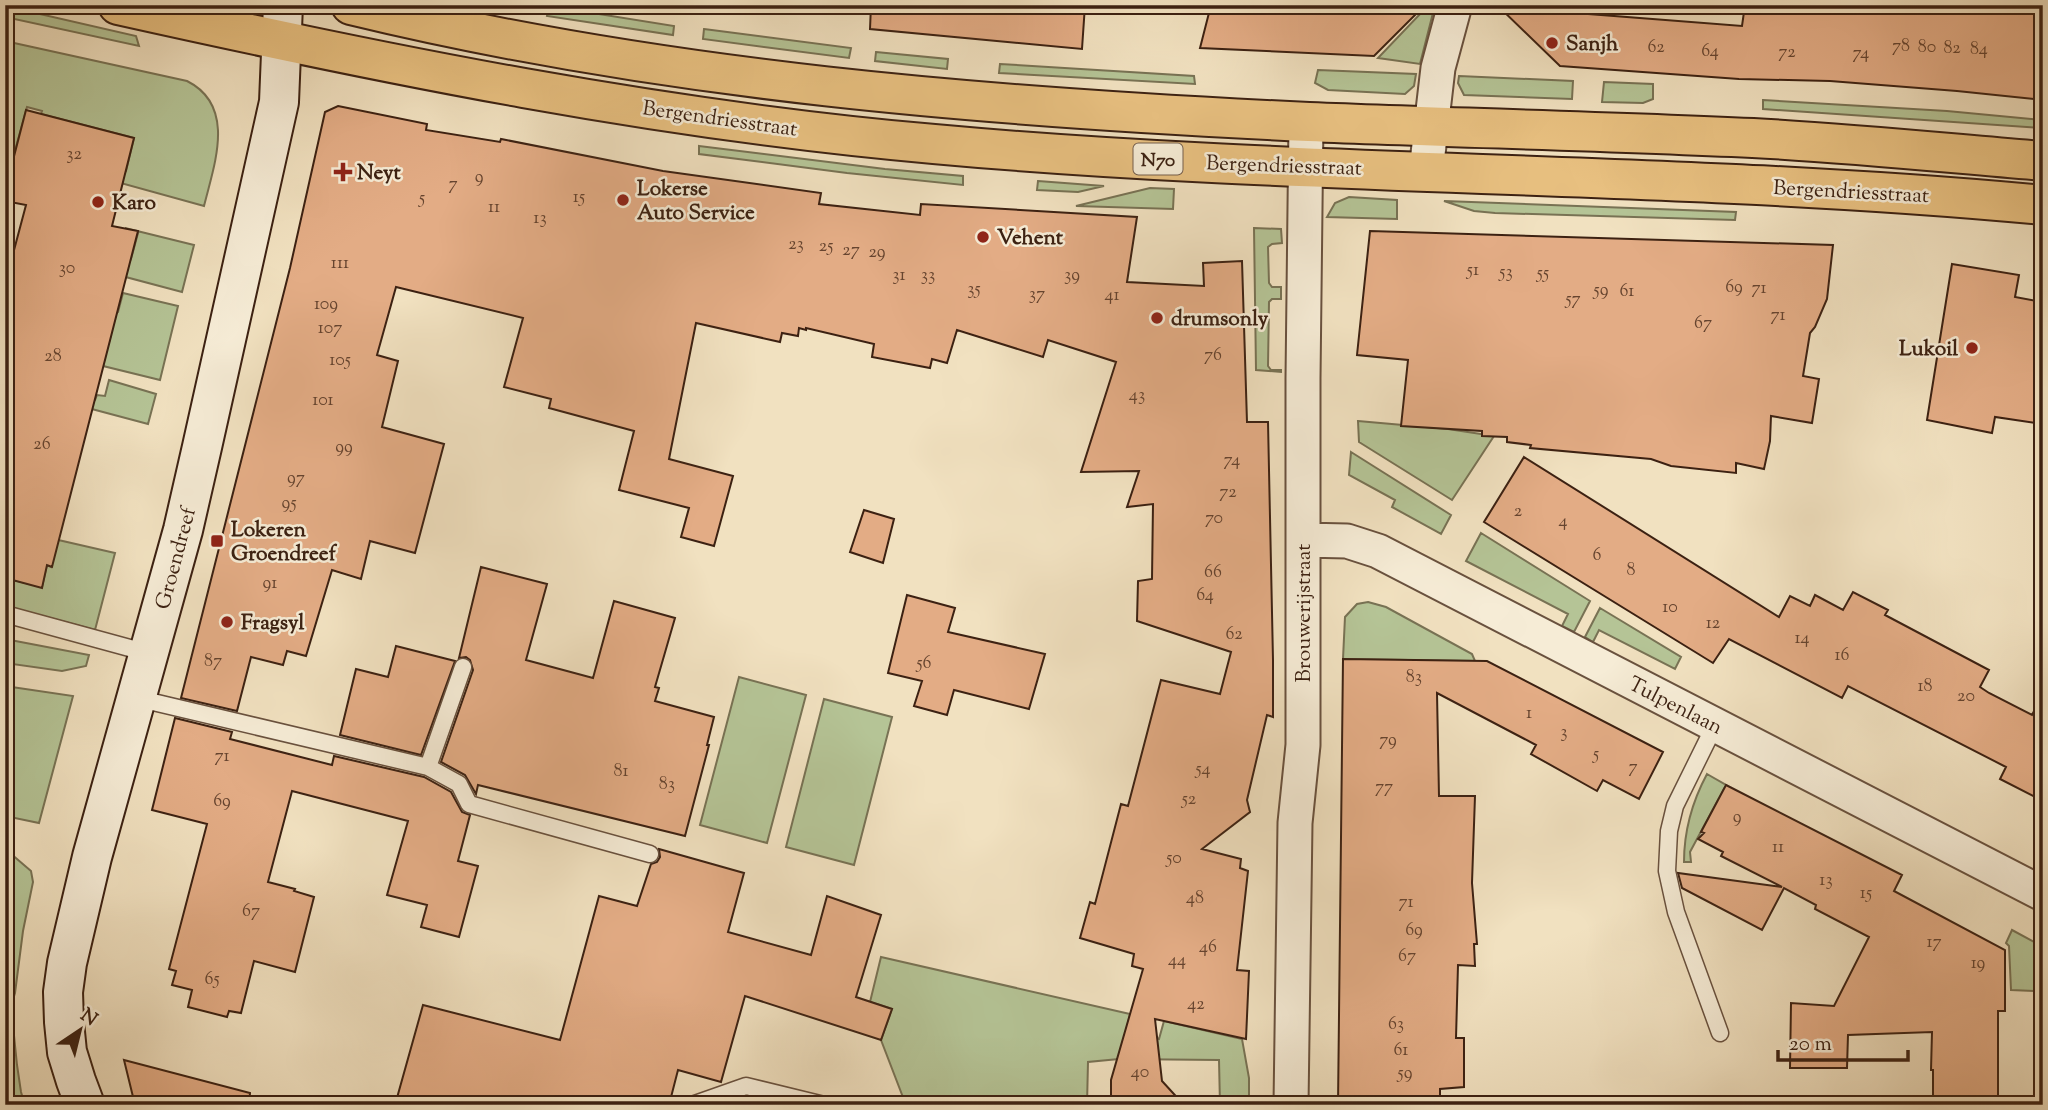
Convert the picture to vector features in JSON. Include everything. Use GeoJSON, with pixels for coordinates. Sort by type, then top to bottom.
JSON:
{"type":"FeatureCollection","features":[{"type":"Feature","properties":{"kind":"main road","name":"N70"},"geometry":{"type":"LineString","coordinates":[[118,5],[283,23]]}},
{"type":"Feature","properties":{"kind":"main road","name":"Bergendriesstraat"},"geometry":{"type":"LineString","coordinates":[[351,5],[397,17],[538,44],[776,80],[961,100],[1306,121],[1752,138],[2043,161]]}},
{"type":"Feature","properties":{"kind":"main road","name":"Bergendriesstraat"},"geometry":{"type":"LineString","coordinates":[[283,23],[582,98],[771,127],[933,144],[1217,163],[1859,190],[2043,205]]}},
{"type":"Feature","properties":{"kind":"street"},"geometry":{"type":"LineString","coordinates":[[1426,171],[1438,68],[1455,5]]}},
{"type":"Feature","properties":{"kind":"street","name":"Groendreef"},"geometry":{"type":"LineString","coordinates":[[85,1105],[67,1052],[63,992],[67,963],[92,857],[186,518],[279,102],[283,23]]}},
{"type":"Feature","properties":{"kind":"street","name":"Brouwerijstraat"},"geometry":{"type":"LineString","coordinates":[[1291,1105],[1295,823],[1303,745],[1306,121]]}},
{"type":"Feature","properties":{"kind":"street","name":"Tulpenlaan"},"geometry":{"type":"LineString","coordinates":[[1303,540],[1347,541],[1378,551],[2043,894]]}},
{"type":"Feature","properties":{"kind":"lane"},"geometry":{"type":"LineString","coordinates":[[5,614],[149,653]]}},
{"type":"Feature","properties":{"kind":"lane"},"geometry":{"type":"LineString","coordinates":[[428,767],[463,667]]}},
{"type":"Feature","properties":{"kind":"lane"},"geometry":{"type":"LineString","coordinates":[[136,698],[428,767],[459,784],[469,804],[650,854]]}},
{"type":"Feature","properties":{"kind":"lane"},"geometry":{"type":"LineString","coordinates":[[1715,725],[1675,806],[1669,831],[1667,871],[1675,912],[1720,1033]]}},
{"type":"Feature","properties":{"kind":"lane"},"geometry":{"type":"LineString","coordinates":[[692,1105],[746,1086],[824,1105]]}},
{"type":"Feature","properties":{"kind":"green space"},"geometry":{"type":"Polygon","coordinates":[[[1424,5],[1435,5],[1420,64],[1378,58],[1422,12],[1424,5]]]}},
{"type":"Feature","properties":{"kind":"green space"},"geometry":{"type":"Polygon","coordinates":[[[5,6],[136,36],[139,46],[5,17],[5,6]]]}},
{"type":"Feature","properties":{"kind":"green space"},"geometry":{"type":"Polygon","coordinates":[[[549,6],[674,26],[673,35],[547,16],[549,6]]]}},
{"type":"Feature","properties":{"kind":"green space"},"geometry":{"type":"Polygon","coordinates":[[[704,29],[851,48],[849,58],[703,39],[704,29]]]}},
{"type":"Feature","properties":{"kind":"green space"},"geometry":{"type":"Polygon","coordinates":[[[5,41],[187,81],[202,92],[212,105],[218,138],[213,173],[204,206],[117,182],[126,171],[134,138],[41,114],[42,111],[27,107],[8,176],[5,176],[5,41]]]}},
{"type":"Feature","properties":{"kind":"green space"},"geometry":{"type":"Polygon","coordinates":[[[876,52],[948,59],[947,69],[875,61],[876,52]]]}},
{"type":"Feature","properties":{"kind":"green space"},"geometry":{"type":"Polygon","coordinates":[[[1000,64],[1194,76],[1195,84],[999,73],[1000,64]]]}},
{"type":"Feature","properties":{"kind":"green space"},"geometry":{"type":"Polygon","coordinates":[[[1318,70],[1416,74],[1414,86],[1405,94],[1328,90],[1315,83],[1318,70]]]}},
{"type":"Feature","properties":{"kind":"green space"},"geometry":{"type":"Polygon","coordinates":[[[1459,76],[1573,81],[1572,99],[1464,95],[1458,83],[1459,76]]]}},
{"type":"Feature","properties":{"kind":"green space"},"geometry":{"type":"Polygon","coordinates":[[[1604,82],[1653,84],[1653,99],[1643,103],[1602,102],[1604,82]]]}},
{"type":"Feature","properties":{"kind":"green space"},"geometry":{"type":"Polygon","coordinates":[[[1763,100],[1947,111],[2043,120],[2043,128],[1763,109],[1763,100]]]}},
{"type":"Feature","properties":{"kind":"green space"},"geometry":{"type":"Polygon","coordinates":[[[699,146],[963,176],[963,185],[699,154],[699,146]]]}},
{"type":"Feature","properties":{"kind":"green space"},"geometry":{"type":"Polygon","coordinates":[[[1038,181],[1104,186],[1078,192],[1037,190],[1038,181]]]}},
{"type":"Feature","properties":{"kind":"green space"},"geometry":{"type":"Polygon","coordinates":[[[1150,188],[1174,189],[1173,209],[1076,206],[1150,188]]]}},
{"type":"Feature","properties":{"kind":"green space"},"geometry":{"type":"Polygon","coordinates":[[[1349,197],[1397,200],[1397,219],[1327,217],[1335,203],[1349,197]]]}},
{"type":"Feature","properties":{"kind":"green space"},"geometry":{"type":"Polygon","coordinates":[[[1444,201],[1736,212],[1735,220],[1495,213],[1474,211],[1444,201]]]}},
{"type":"Feature","properties":{"kind":"green space"},"geometry":{"type":"Polygon","coordinates":[[[125,228],[194,245],[182,292],[122,276],[131,259],[138,233],[125,228]]]}},
{"type":"Feature","properties":{"kind":"green space"},"geometry":{"type":"Polygon","coordinates":[[[1254,228],[1281,229],[1282,243],[1268,247],[1269,283],[1272,287],[1281,287],[1281,299],[1272,299],[1269,302],[1268,366],[1271,370],[1281,372],[1256,370],[1254,228]]]}},
{"type":"Feature","properties":{"kind":"green space"},"geometry":{"type":"Polygon","coordinates":[[[123,293],[178,306],[160,380],[99,365],[110,340],[112,314],[118,312],[123,293]]]}},
{"type":"Feature","properties":{"kind":"green space"},"geometry":{"type":"Polygon","coordinates":[[[109,380],[156,394],[148,424],[88,408],[97,395],[105,396],[109,380]]]}},
{"type":"Feature","properties":{"kind":"green space"},"geometry":{"type":"Polygon","coordinates":[[[1358,421],[1494,436],[1452,500],[1359,442],[1358,421]]]}},
{"type":"Feature","properties":{"kind":"green space"},"geometry":{"type":"Polygon","coordinates":[[[1351,452],[1451,515],[1441,534],[1392,507],[1395,500],[1349,475],[1351,452]]]}},
{"type":"Feature","properties":{"kind":"green space"},"geometry":{"type":"Polygon","coordinates":[[[1481,533],[1590,601],[1574,632],[1562,626],[1568,614],[1466,561],[1481,533]]]}},
{"type":"Feature","properties":{"kind":"green space"},"geometry":{"type":"Polygon","coordinates":[[[54,539],[115,553],[95,630],[5,606],[5,578],[42,587],[47,565],[51,567],[54,539]]]}},
{"type":"Feature","properties":{"kind":"green space"},"geometry":{"type":"Polygon","coordinates":[[[1368,602],[1386,607],[1472,654],[1475,661],[1343,659],[1345,617],[1357,604],[1368,602]]]}},
{"type":"Feature","properties":{"kind":"green space"},"geometry":{"type":"Polygon","coordinates":[[[1600,608],[1681,657],[1675,669],[1599,630],[1593,642],[1585,637],[1600,608]]]}},
{"type":"Feature","properties":{"kind":"green space"},"geometry":{"type":"Polygon","coordinates":[[[5,639],[89,655],[86,666],[62,671],[5,663],[5,639]]]}},
{"type":"Feature","properties":{"kind":"green space"},"geometry":{"type":"Polygon","coordinates":[[[739,677],[806,695],[767,843],[700,825],[739,677]]]}},
{"type":"Feature","properties":{"kind":"green space"},"geometry":{"type":"Polygon","coordinates":[[[5,686],[73,696],[39,823],[5,816],[5,686]]]}},
{"type":"Feature","properties":{"kind":"green space"},"geometry":{"type":"Polygon","coordinates":[[[824,699],[892,717],[854,865],[786,847],[824,699]]]}},
{"type":"Feature","properties":{"kind":"green space"},"geometry":{"type":"Polygon","coordinates":[[[1707,774],[1726,785],[1690,852],[1691,862],[1684,862],[1690,817],[1707,774]]]}},
{"type":"Feature","properties":{"kind":"green space"},"geometry":{"type":"Polygon","coordinates":[[[10,853],[31,871],[33,882],[11,1006],[17,1065],[25,1105],[5,1105],[5,854],[10,853]]]}},
{"type":"Feature","properties":{"kind":"green space"},"geometry":{"type":"Polygon","coordinates":[[[2012,930],[2038,944],[2037,991],[2011,990],[2009,946],[2006,943],[2012,930]]]}},
{"type":"Feature","properties":{"kind":"green space"},"geometry":{"type":"Polygon","coordinates":[[[881,957],[1130,1014],[1126,1031],[1159,1039],[1164,1021],[1242,1039],[1249,1078],[1249,1105],[1220,1105],[1219,1060],[1119,1059],[1088,1062],[1087,1105],[906,1105],[881,1040],[892,1009],[870,1002],[881,957]]]}},
{"type":"Feature","properties":{"kind":"building"},"geometry":{"type":"Polygon","coordinates":[[[871,5],[1085,5],[1082,49],[870,29],[871,5]]]}},
{"type":"Feature","properties":{"kind":"building"},"geometry":{"type":"Polygon","coordinates":[[[1211,5],[1425,5],[1374,56],[1200,48],[1211,5]]]}},
{"type":"Feature","properties":{"kind":"building"},"geometry":{"type":"Polygon","coordinates":[[[1497,5],[1576,5],[1576,13],[1742,26],[1745,5],[2043,5],[2043,100],[1830,81],[1739,79],[1560,66],[1497,5]]]}},
{"type":"Feature","properties":{"kind":"building"},"geometry":{"type":"Polygon","coordinates":[[[338,106],[427,124],[426,130],[500,142],[501,139],[663,171],[821,193],[819,204],[920,215],[921,204],[1137,217],[1127,282],[1204,286],[1203,263],[1242,261],[1247,422],[1268,422],[1273,717],[1267,715],[1247,800],[1250,812],[1202,849],[1241,859],[1240,868],[1248,871],[1237,970],[1249,971],[1246,1039],[1155,1019],[1162,1081],[1184,1105],[1111,1105],[1111,1080],[1143,969],[1132,966],[1134,954],[1080,938],[1090,902],[1095,904],[1121,804],[1128,806],[1161,680],[1220,694],[1231,652],[1137,621],[1138,581],[1152,579],[1153,504],[1127,507],[1139,471],[1081,472],[1116,362],[1048,340],[1043,357],[957,330],[947,363],[932,359],[930,368],[872,357],[874,344],[806,328],[799,328],[798,336],[782,333],[780,342],[696,323],[669,459],[733,476],[714,546],[681,537],[689,508],[619,490],[634,431],[549,408],[551,399],[504,387],[523,318],[396,287],[377,355],[398,361],[382,427],[444,444],[415,553],[370,541],[361,579],[332,570],[306,656],[287,651],[283,665],[251,657],[237,711],[181,698],[290,268],[325,112],[338,106]]]}},
{"type":"Feature","properties":{"kind":"building"},"geometry":{"type":"Polygon","coordinates":[[[26,110],[134,138],[112,226],[138,231],[52,567],[47,565],[42,588],[5,578],[5,284],[26,205],[5,201],[5,191],[26,110]]]}},
{"type":"Feature","properties":{"kind":"building"},"geometry":{"type":"Polygon","coordinates":[[[1370,231],[1833,245],[1827,299],[1810,333],[1803,376],[1819,379],[1812,423],[1771,416],[1770,441],[1764,469],[1736,463],[1736,473],[1671,466],[1651,459],[1530,448],[1531,445],[1507,442],[1507,437],[1482,436],[1482,431],[1401,426],[1408,360],[1357,355],[1370,231]]]}},
{"type":"Feature","properties":{"kind":"building"},"geometry":{"type":"Polygon","coordinates":[[[1952,264],[2019,275],[2015,297],[2043,302],[2043,424],[1995,417],[1992,433],[1927,420],[1952,264]]]}},
{"type":"Feature","properties":{"kind":"building"},"geometry":{"type":"Polygon","coordinates":[[[1524,457],[1779,617],[1790,596],[1810,606],[1815,595],[1843,610],[1853,592],[1888,610],[1885,615],[1989,670],[1980,687],[1989,693],[2032,715],[2043,694],[2043,801],[2000,779],[2006,767],[1848,686],[1842,698],[1729,639],[1713,663],[1484,522],[1524,457]]]}},
{"type":"Feature","properties":{"kind":"building"},"geometry":{"type":"Polygon","coordinates":[[[864,510],[894,519],[883,563],[850,552],[864,510]]]}},
{"type":"Feature","properties":{"kind":"building"},"geometry":{"type":"Polygon","coordinates":[[[481,567],[547,584],[526,660],[593,678],[614,601],[675,618],[655,687],[659,688],[655,701],[714,717],[685,836],[478,785],[476,794],[465,775],[441,762],[473,670],[470,660],[466,657],[459,658],[481,567]]]}},
{"type":"Feature","properties":{"kind":"building"},"geometry":{"type":"Polygon","coordinates":[[[907,595],[955,608],[948,632],[1045,654],[1029,709],[954,690],[947,715],[914,706],[922,681],[888,673],[907,595]]]}},
{"type":"Feature","properties":{"kind":"building"},"geometry":{"type":"Polygon","coordinates":[[[396,646],[455,661],[421,755],[340,735],[356,669],[388,677],[396,646]]]}},
{"type":"Feature","properties":{"kind":"building"},"geometry":{"type":"Polygon","coordinates":[[[1343,659],[1487,661],[1663,752],[1639,799],[1603,780],[1597,791],[1531,754],[1536,745],[1437,693],[1439,796],[1475,796],[1472,883],[1477,944],[1474,944],[1475,966],[1458,965],[1456,1038],[1464,1038],[1464,1087],[1440,1089],[1440,1105],[1338,1105],[1343,659]]]}},
{"type":"Feature","properties":{"kind":"building"},"geometry":{"type":"Polygon","coordinates":[[[175,718],[232,732],[230,739],[332,765],[334,756],[424,777],[451,792],[462,812],[470,815],[458,861],[478,866],[459,937],[421,927],[427,905],[387,895],[408,821],[292,791],[268,882],[314,897],[295,972],[254,961],[241,1013],[229,1011],[227,1017],[188,1007],[192,990],[172,985],[176,971],[169,969],[207,824],[152,810],[175,718]]]}},
{"type":"Feature","properties":{"kind":"building"},"geometry":{"type":"Polygon","coordinates":[[[1726,785],[1902,875],[1894,891],[2005,950],[2005,1011],[1998,1011],[1998,1105],[1933,1105],[1932,1032],[1848,1035],[1847,1068],[1790,1068],[1791,1003],[1834,1006],[1869,937],[1815,909],[1816,905],[1784,888],[1762,930],[1682,888],[1678,873],[1782,887],[1721,856],[1723,852],[1698,839],[1704,833],[1701,832],[1726,785]]]}},
{"type":"Feature","properties":{"kind":"building"},"geometry":{"type":"Polygon","coordinates":[[[659,849],[744,873],[728,932],[811,955],[827,896],[881,915],[856,997],[892,1009],[881,1040],[745,996],[721,1082],[678,1070],[669,1105],[395,1105],[423,1005],[560,1040],[599,896],[637,906],[651,864],[657,862],[660,857],[659,849]]]}},
{"type":"Feature","properties":{"kind":"building"},"geometry":{"type":"Polygon","coordinates":[[[124,1060],[250,1093],[249,1105],[135,1105],[124,1060]]]}},
{"type":"Feature","properties":{"kind":"place","name":"Sanjh"},"geometry":{"type":"Point","coordinates":[1552,43]}},
{"type":"Feature","properties":{"kind":"place","name":"Neyt"},"geometry":{"type":"Point","coordinates":[343,172]}},
{"type":"Feature","properties":{"kind":"place","name":"Lokerse Auto Service"},"geometry":{"type":"Point","coordinates":[623,200]}},
{"type":"Feature","properties":{"kind":"place","name":"Karo"},"geometry":{"type":"Point","coordinates":[98,202]}},
{"type":"Feature","properties":{"kind":"place","name":"Vehent"},"geometry":{"type":"Point","coordinates":[983,237]}},
{"type":"Feature","properties":{"kind":"place","name":"drumsonly"},"geometry":{"type":"Point","coordinates":[1157,318]}},
{"type":"Feature","properties":{"kind":"place","name":"Lukoil"},"geometry":{"type":"Point","coordinates":[1972,348]}},
{"type":"Feature","properties":{"kind":"place","name":"Lokeren Groendreef"},"geometry":{"type":"Point","coordinates":[217,541]}},
{"type":"Feature","properties":{"kind":"place","name":"Fragsyl"},"geometry":{"type":"Point","coordinates":[227,622]}}]}
